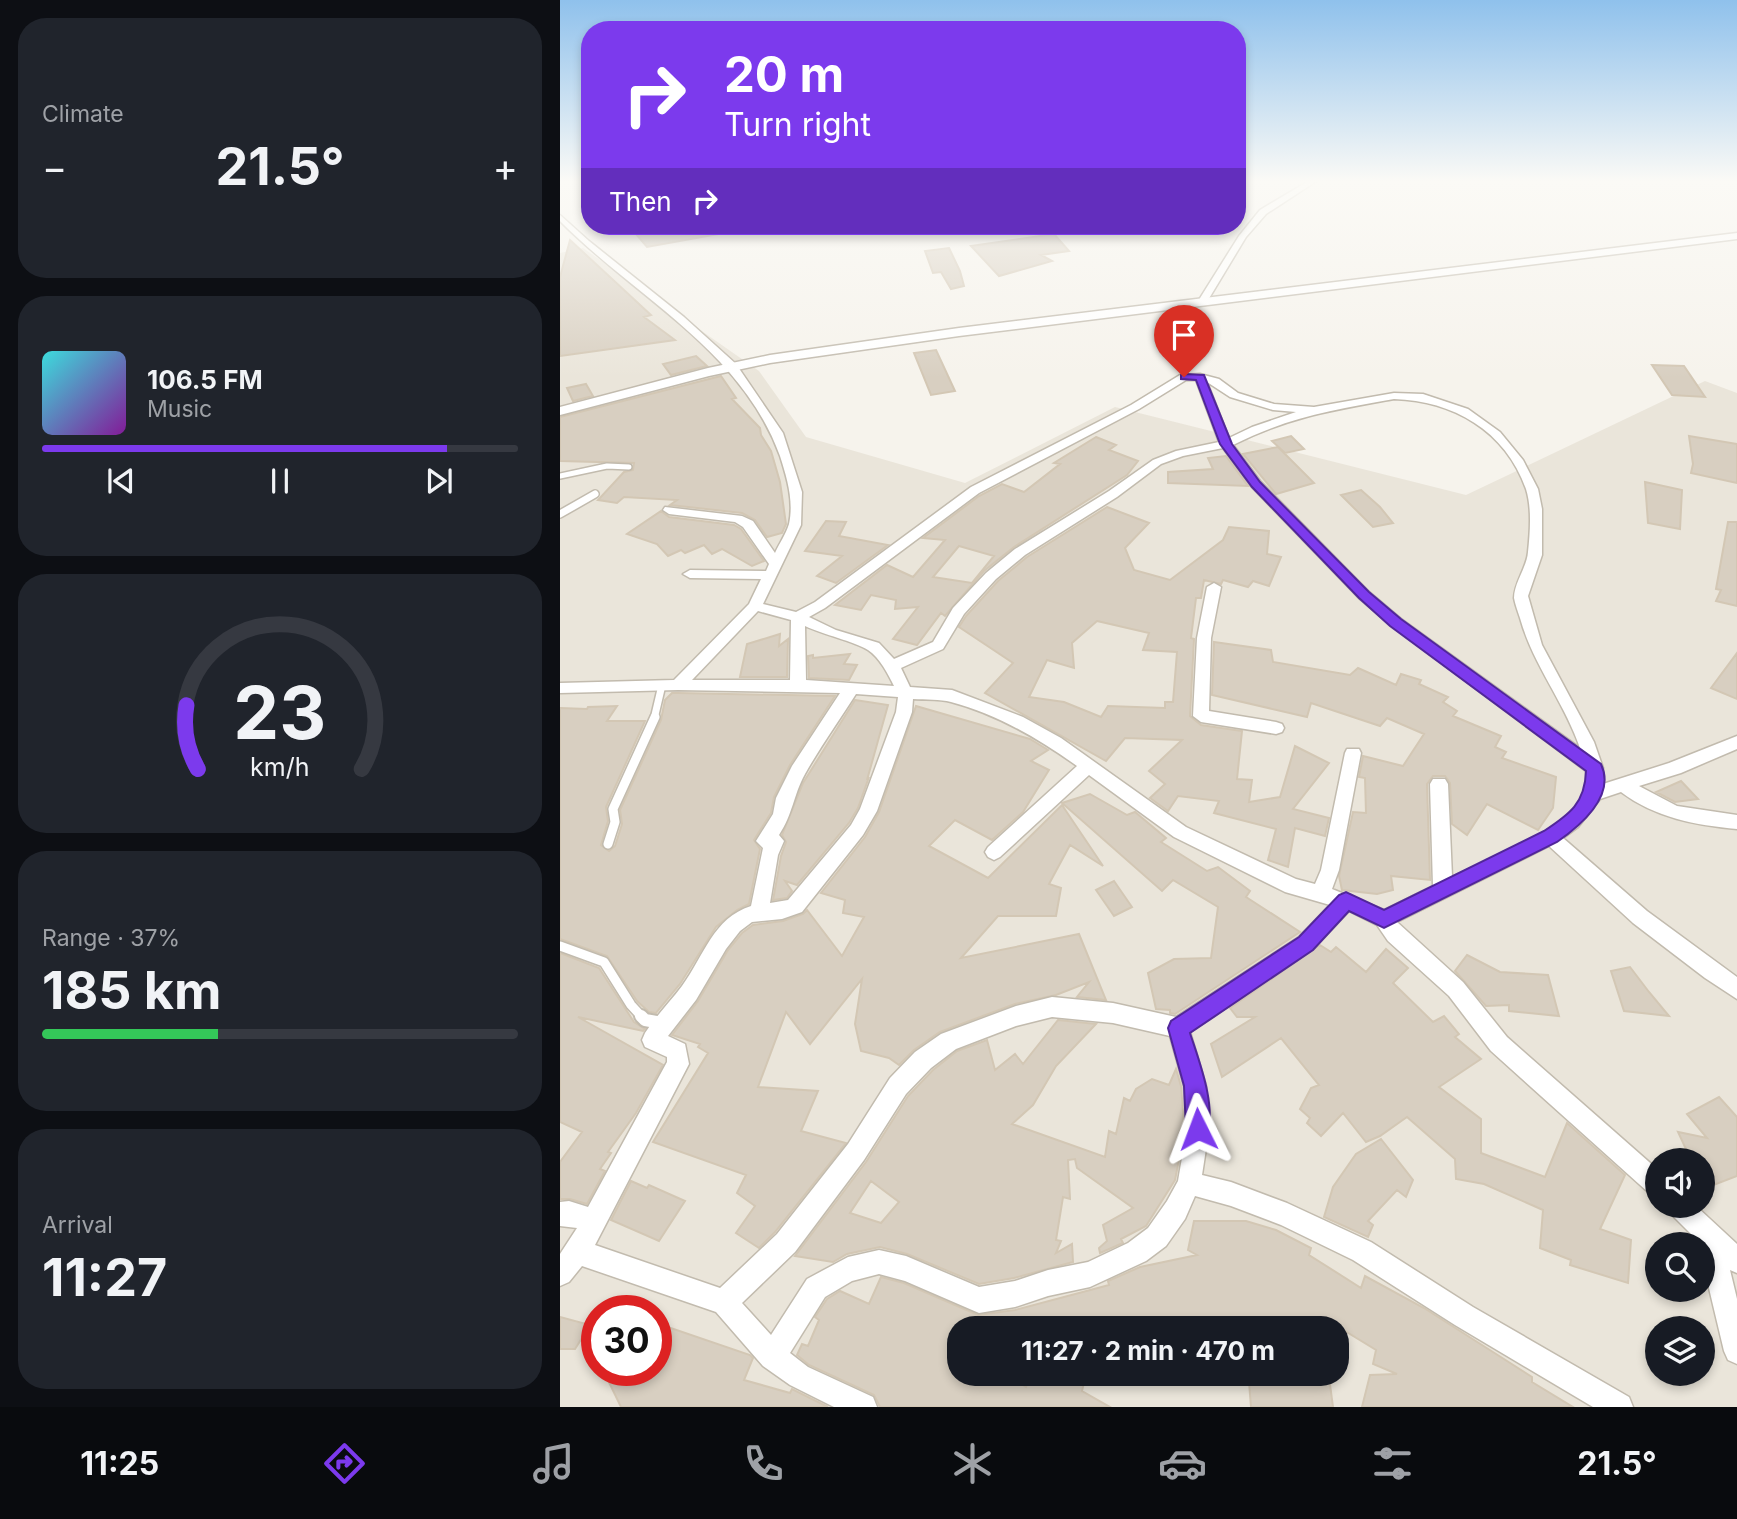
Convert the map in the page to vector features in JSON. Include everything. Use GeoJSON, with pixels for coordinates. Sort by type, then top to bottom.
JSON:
{"type":"FeatureCollection","features":[{"type":"Feature","properties":{"kind":"street"},"geometry":{"type":"LineString","coordinates":[[592,248],[681,319],[732,366],[777,433],[796,492],[795,525],[755,606],[670,685]]}},
{"type":"Feature","properties":{"kind":"street"},"geometry":{"type":"LineString","coordinates":[[1202,303],[1236,248]]}},
{"type":"Feature","properties":{"kind":"street"},"geometry":{"type":"LineString","coordinates":[[560,411],[732,366],[959,332],[1644,248]]}},
{"type":"Feature","properties":{"kind":"street"},"geometry":{"type":"LineString","coordinates":[[798,617],[820,605],[975,490],[1135,407],[1184,377],[1200,377],[1214,381],[1234,395],[1273,407],[1314,410]]}},
{"type":"Feature","properties":{"kind":"street"},"geometry":{"type":"LineString","coordinates":[[1200,377],[1226,444],[1256,484],[1364,595],[1395,622],[1595,768]]}},
{"type":"Feature","properties":{"kind":"street"},"geometry":{"type":"LineString","coordinates":[[892,666],[938,645],[958,611],[991,576],[1048,532],[1104,500],[1165,457],[1226,444],[1256,429],[1314,410],[1394,396],[1423,397],[1464,411],[1482,422],[1496,434],[1517,460],[1532,489],[1536,509],[1535,555],[1521,596],[1535,645],[1586,742],[1595,768],[1594,794]]}},
{"type":"Feature","properties":{"kind":"street"},"geometry":{"type":"LineString","coordinates":[[669,510],[738,519],[748,524],[774,570]]}},
{"type":"Feature","properties":{"kind":"street"},"geometry":{"type":"LineString","coordinates":[[690,574],[774,570]]}},
{"type":"Feature","properties":{"kind":"street"},"geometry":{"type":"LineString","coordinates":[[1214,587],[1204,638],[1201,716],[1276,728]]}},
{"type":"Feature","properties":{"kind":"street"},"geometry":{"type":"LineString","coordinates":[[560,1273],[578,1252],[678,1064],[677,1051],[653,1040],[662,1023],[690,992],[730,929],[740,919],[795,906],[857,831],[880,781],[904,712],[906,694],[892,666],[874,647],[831,633],[798,617],[755,606]]}},
{"type":"Feature","properties":{"kind":"street"},"geometry":{"type":"LineString","coordinates":[[798,617],[798,686]]}},
{"type":"Feature","properties":{"kind":"street"},"geometry":{"type":"LineString","coordinates":[[560,688],[798,686],[952,696],[1017,721],[1055,742],[1180,832],[1292,886],[1346,901],[1384,919],[1395,935],[1456,989],[1499,1044],[1645,1174]]}},
{"type":"Feature","properties":{"kind":"street"},"geometry":{"type":"LineString","coordinates":[[759,913],[769,855],[775,841],[765,841],[782,816],[785,798],[798,771],[851,689]]}},
{"type":"Feature","properties":{"kind":"street"},"geometry":{"type":"LineString","coordinates":[[1384,919],[1551,837],[1572,822],[1594,794],[1675,768],[1737,742]]}},
{"type":"Feature","properties":{"kind":"street"},"geometry":{"type":"LineString","coordinates":[[1320,895],[1330,870],[1353,753]]}},
{"type":"Feature","properties":{"kind":"street"},"geometry":{"type":"LineString","coordinates":[[994,852],[1088,766]]}},
{"type":"Feature","properties":{"kind":"street"},"geometry":{"type":"LineString","coordinates":[[1439,784],[1443,890]]}},
{"type":"Feature","properties":{"kind":"street"},"geometry":{"type":"LineString","coordinates":[[1623,784],[1644,801],[1671,813],[1737,822]]}},
{"type":"Feature","properties":{"kind":"street"},"geometry":{"type":"LineString","coordinates":[[1551,837],[1624,906],[1737,989]]}},
{"type":"Feature","properties":{"kind":"street"},"geometry":{"type":"LineString","coordinates":[[724,1302],[786,1243],[856,1152],[898,1086],[923,1059],[949,1041],[1016,1016],[1052,1007],[1113,1013],[1178,1028],[1306,943],[1346,901]]}},
{"type":"Feature","properties":{"kind":"street"},"geometry":{"type":"LineString","coordinates":[[772,1357],[816,1288],[848,1270],[879,1262],[906,1269],[971,1298],[986,1300],[1090,1274],[1137,1252],[1157,1237],[1176,1210],[1189,1183],[1198,1129],[1195,1086],[1178,1028]]}},
{"type":"Feature","properties":{"kind":"street"},"geometry":{"type":"LineString","coordinates":[[1189,1183],[1231,1194],[1287,1214],[1362,1251],[1464,1316],[1619,1407]]}},
{"type":"Feature","properties":{"kind":"street"},"geometry":{"type":"LineString","coordinates":[[560,1214],[569,1213],[594,1221]]}},
{"type":"Feature","properties":{"kind":"street"},"geometry":{"type":"LineString","coordinates":[[1691,1218],[1706,1232]]}},
{"type":"Feature","properties":{"kind":"street"},"geometry":{"type":"LineString","coordinates":[[1715,1241],[1737,1261]]}},
{"type":"Feature","properties":{"kind":"street"},"geometry":{"type":"LineString","coordinates":[[578,1252],[724,1302],[772,1357],[799,1376],[863,1407]]}},
{"type":"Feature","properties":{"kind":"street"},"geometry":{"type":"LineString","coordinates":[[1715,1262],[1737,1351]]}},
{"type":"Feature","properties":{"kind":"lane"},"geometry":{"type":"LineString","coordinates":[[560,476],[607,466],[629,467]]}},
{"type":"Feature","properties":{"kind":"lane"},"geometry":{"type":"LineString","coordinates":[[560,514],[595,494]]}},
{"type":"Feature","properties":{"kind":"lane"},"geometry":{"type":"LineString","coordinates":[[608,844],[615,822],[613,809],[670,685]]}},
{"type":"Feature","properties":{"kind":"lane"},"geometry":{"type":"LineString","coordinates":[[560,946],[604,962],[631,1005],[645,1020],[662,1023]]}},
{"type":"Feature","properties":{"kind":"shaded area"},"geometry":{"type":"Polygon","coordinates":[[[583,248],[759,371],[806,437],[965,483],[1115,407],[1466,495],[1705,381],[1737,393],[1737,1407],[560,1407],[560,253],[583,248]]]}},
{"type":"Feature","properties":{"kind":"building"},"geometry":{"type":"Polygon","coordinates":[[[568,248],[578,248],[651,315],[644,317],[675,340],[560,356],[560,277],[568,248]]]}},
{"type":"Feature","properties":{"kind":"building"},"geometry":{"type":"Polygon","coordinates":[[[949,248],[964,286],[951,289],[941,272],[933,273],[925,251],[949,248]]]}},
{"type":"Feature","properties":{"kind":"building"},"geometry":{"type":"Polygon","coordinates":[[[973,248],[1066,248],[1069,251],[1041,255],[1052,261],[999,276],[973,248]]]}},
{"type":"Feature","properties":{"kind":"building"},"geometry":{"type":"Polygon","coordinates":[[[936,350],[955,391],[931,395],[914,353],[936,350]]]}},
{"type":"Feature","properties":{"kind":"building"},"geometry":{"type":"Polygon","coordinates":[[[696,356],[707,366],[671,375],[663,364],[696,356]]]}},
{"type":"Feature","properties":{"kind":"building"},"geometry":{"type":"Polygon","coordinates":[[[1652,365],[1684,366],[1705,397],[1672,395],[1652,365]]]}},
{"type":"Feature","properties":{"kind":"building"},"geometry":{"type":"Polygon","coordinates":[[[721,376],[736,398],[732,399],[760,428],[761,435],[771,451],[780,482],[786,524],[782,533],[767,537],[755,520],[742,513],[670,505],[677,500],[624,497],[617,503],[598,500],[624,472],[633,470],[634,463],[560,461],[560,417],[721,376]]]}},
{"type":"Feature","properties":{"kind":"building"},"geometry":{"type":"Polygon","coordinates":[[[586,384],[593,396],[573,401],[567,388],[586,384]]]}},
{"type":"Feature","properties":{"kind":"building"},"geometry":{"type":"Polygon","coordinates":[[[1291,436],[1304,449],[1285,453],[1272,441],[1291,436]]]}},
{"type":"Feature","properties":{"kind":"building"},"geometry":{"type":"Polygon","coordinates":[[[1689,436],[1737,444],[1737,483],[1691,473],[1693,464],[1689,436]]]}},
{"type":"Feature","properties":{"kind":"building"},"geometry":{"type":"Polygon","coordinates":[[[1096,437],[1116,445],[1109,450],[1138,461],[1127,475],[1014,547],[984,571],[945,616],[941,613],[917,645],[893,639],[918,607],[895,609],[896,600],[871,595],[861,610],[835,605],[887,565],[913,577],[945,540],[923,538],[979,496],[1002,484],[1024,492],[1060,464],[1054,463],[1096,437]],[[959,546],[933,577],[972,583],[994,556],[959,546]]]}},
{"type":"Feature","properties":{"kind":"building"},"geometry":{"type":"Polygon","coordinates":[[[1278,447],[1314,483],[1276,494],[1243,454],[1278,447]]]}},
{"type":"Feature","properties":{"kind":"building"},"geometry":{"type":"Polygon","coordinates":[[[1226,456],[1248,486],[1168,483],[1168,472],[1213,469],[1208,458],[1226,456]]]}},
{"type":"Feature","properties":{"kind":"building"},"geometry":{"type":"Polygon","coordinates":[[[1645,482],[1682,490],[1680,529],[1648,523],[1645,482]]]}},
{"type":"Feature","properties":{"kind":"building"},"geometry":{"type":"Polygon","coordinates":[[[1361,490],[1393,523],[1373,527],[1341,495],[1361,490]]]}},
{"type":"Feature","properties":{"kind":"building"},"geometry":{"type":"Polygon","coordinates":[[[1107,507],[1149,523],[1125,548],[1134,570],[1170,580],[1223,540],[1229,527],[1269,531],[1267,554],[1281,557],[1269,586],[1253,581],[1248,587],[1223,580],[1221,584],[1204,580],[1201,598],[1196,598],[1191,638],[1194,639],[1190,716],[1201,725],[1242,731],[1237,779],[1252,780],[1249,802],[1280,797],[1295,746],[1329,763],[1293,809],[1329,818],[1325,836],[1295,828],[1288,867],[1268,860],[1276,829],[1214,813],[1219,801],[1178,796],[1168,811],[1150,798],[1165,784],[1149,771],[1182,740],[1125,738],[1106,761],[985,693],[1013,663],[959,627],[998,581],[1027,557],[1107,507]],[[1097,621],[1072,643],[1074,668],[1047,660],[1029,697],[1064,702],[1101,717],[1108,706],[1165,708],[1165,702],[1173,702],[1177,652],[1143,650],[1149,633],[1097,621]]]}},
{"type":"Feature","properties":{"kind":"building"},"geometry":{"type":"Polygon","coordinates":[[[661,511],[669,517],[734,525],[741,529],[764,561],[752,566],[722,549],[712,554],[704,545],[668,556],[657,544],[627,534],[661,511]]]}},
{"type":"Feature","properties":{"kind":"building"},"geometry":{"type":"Polygon","coordinates":[[[826,521],[846,522],[839,536],[888,545],[836,583],[817,576],[842,556],[805,551],[826,521]]]}},
{"type":"Feature","properties":{"kind":"building"},"geometry":{"type":"Polygon","coordinates":[[[1728,522],[1737,522],[1737,606],[1716,601],[1721,590],[1716,589],[1728,522]]]}},
{"type":"Feature","properties":{"kind":"building"},"geometry":{"type":"Polygon","coordinates":[[[780,634],[779,646],[788,639],[787,677],[740,677],[747,644],[780,634]]]}},
{"type":"Feature","properties":{"kind":"building"},"geometry":{"type":"Polygon","coordinates":[[[1214,642],[1271,650],[1273,662],[1350,675],[1358,668],[1396,685],[1401,674],[1421,680],[1419,684],[1448,697],[1443,702],[1457,711],[1453,716],[1501,736],[1495,747],[1506,752],[1502,758],[1556,777],[1553,808],[1538,830],[1487,804],[1467,835],[1452,824],[1450,783],[1445,776],[1433,776],[1427,784],[1430,880],[1391,876],[1393,890],[1377,894],[1342,890],[1339,876],[1353,812],[1366,813],[1365,778],[1359,777],[1363,756],[1403,766],[1424,734],[1387,718],[1380,726],[1311,703],[1307,717],[1212,695],[1214,642]]]}},
{"type":"Feature","properties":{"kind":"building"},"geometry":{"type":"Polygon","coordinates":[[[1737,653],[1737,699],[1711,688],[1737,653]]]}},
{"type":"Feature","properties":{"kind":"building"},"geometry":{"type":"Polygon","coordinates":[[[850,654],[844,664],[857,665],[849,680],[809,678],[808,656],[813,655],[813,658],[850,654]]]}},
{"type":"Feature","properties":{"kind":"building"},"geometry":{"type":"Polygon","coordinates":[[[672,693],[835,696],[790,765],[774,797],[771,813],[754,840],[760,849],[749,904],[716,927],[680,984],[656,1013],[649,1012],[637,1001],[607,956],[560,939],[560,708],[617,706],[607,721],[645,721],[606,807],[608,821],[601,845],[609,851],[615,846],[622,824],[620,810],[661,720],[665,700],[672,693]]]}},
{"type":"Feature","properties":{"kind":"building"},"geometry":{"type":"Polygon","coordinates":[[[855,700],[888,705],[858,808],[849,823],[797,885],[785,881],[792,891],[787,898],[773,900],[786,842],[782,835],[803,783],[855,700]]]}},
{"type":"Feature","properties":{"kind":"building"},"geometry":{"type":"Polygon","coordinates":[[[916,706],[1030,739],[1048,750],[1031,761],[1049,770],[1023,812],[992,840],[955,820],[929,846],[988,878],[1062,805],[1103,866],[1070,845],[1049,884],[1061,888],[1056,916],[998,916],[961,958],[1079,934],[1106,1000],[1077,997],[1089,982],[1056,995],[1015,1004],[940,1032],[914,1050],[899,1065],[889,1058],[861,1051],[855,1024],[862,979],[810,1044],[786,1012],[758,1087],[818,1091],[801,1131],[846,1143],[775,1232],[759,1248],[736,1233],[755,1206],[737,1193],[746,1175],[653,1142],[708,1053],[698,1047],[700,1044],[672,1035],[698,1001],[728,950],[742,933],[753,925],[783,921],[807,910],[842,956],[864,917],[843,913],[845,900],[821,893],[865,837],[879,812],[916,706]]]}},
{"type":"Feature","properties":{"kind":"building"},"geometry":{"type":"Polygon","coordinates":[[[1681,781],[1698,799],[1675,802],[1656,792],[1681,781]]]}},
{"type":"Feature","properties":{"kind":"building"},"geometry":{"type":"Polygon","coordinates":[[[1090,794],[1127,815],[1135,812],[1166,838],[1161,842],[1207,871],[1218,867],[1250,891],[1246,897],[1300,932],[1175,1014],[1170,1013],[1170,1010],[1156,1009],[1148,973],[1174,959],[1211,958],[1218,907],[1173,880],[1162,891],[1062,803],[1090,794]]]}},
{"type":"Feature","properties":{"kind":"building"},"geometry":{"type":"Polygon","coordinates":[[[1114,881],[1132,907],[1114,916],[1096,890],[1114,881]]]}},
{"type":"Feature","properties":{"kind":"building"},"geometry":{"type":"Polygon","coordinates":[[[1320,945],[1331,952],[1336,947],[1366,972],[1386,949],[1408,968],[1393,983],[1433,1022],[1444,1016],[1459,1034],[1455,1037],[1481,1059],[1439,1087],[1481,1119],[1481,1153],[1545,1177],[1567,1123],[1625,1175],[1600,1229],[1631,1240],[1628,1283],[1570,1265],[1571,1260],[1540,1248],[1543,1210],[1484,1184],[1456,1179],[1455,1159],[1407,1117],[1380,1136],[1366,1142],[1343,1113],[1321,1136],[1307,1123],[1310,1118],[1300,1109],[1311,1088],[1319,1085],[1281,1038],[1222,1077],[1211,1044],[1255,1017],[1237,1017],[1230,1008],[1320,945]]]}},
{"type":"Feature","properties":{"kind":"building"},"geometry":{"type":"Polygon","coordinates":[[[560,953],[599,968],[634,1022],[645,1029],[643,1031],[578,1017],[663,1065],[636,1113],[608,1152],[611,1153],[600,1169],[605,1171],[587,1204],[560,1199],[560,1162],[582,1132],[560,1122],[560,953]]]}},
{"type":"Feature","properties":{"kind":"building"},"geometry":{"type":"Polygon","coordinates":[[[1467,955],[1500,972],[1548,975],[1559,1016],[1509,1011],[1509,1005],[1486,1006],[1455,971],[1467,955]]]}},
{"type":"Feature","properties":{"kind":"building"},"geometry":{"type":"Polygon","coordinates":[[[1630,967],[1669,1016],[1624,1011],[1611,971],[1630,967]]]}},
{"type":"Feature","properties":{"kind":"building"},"geometry":{"type":"Polygon","coordinates":[[[1058,1020],[1096,1024],[1056,1066],[1033,1105],[1012,1124],[1105,1157],[1109,1131],[1116,1134],[1124,1098],[1130,1101],[1136,1089],[1152,1079],[1169,1085],[1176,1069],[1181,1086],[1184,1124],[1174,1153],[1180,1155],[1175,1180],[1146,1226],[1121,1239],[1123,1243],[1100,1253],[1099,1248],[1107,1241],[1103,1225],[1133,1208],[1077,1168],[1075,1159],[1068,1160],[1070,1199],[1063,1197],[1056,1240],[1061,1241],[1056,1253],[1072,1244],[1073,1262],[1014,1278],[979,1284],[907,1254],[880,1247],[847,1254],[833,1262],[795,1256],[866,1162],[908,1096],[933,1070],[957,1051],[987,1040],[995,1070],[1015,1054],[1023,1064],[1058,1020]],[[871,1181],[850,1213],[881,1223],[899,1202],[871,1181]]]}},
{"type":"Feature","properties":{"kind":"building"},"geometry":{"type":"Polygon","coordinates":[[[1719,1097],[1737,1117],[1737,1176],[1715,1184],[1715,1148],[1685,1148],[1678,1132],[1707,1138],[1687,1114],[1719,1097]]]}},
{"type":"Feature","properties":{"kind":"building"},"geometry":{"type":"Polygon","coordinates":[[[1381,1139],[1413,1180],[1406,1197],[1397,1190],[1368,1221],[1373,1225],[1368,1237],[1324,1217],[1333,1187],[1356,1154],[1381,1139]]]}},
{"type":"Feature","properties":{"kind":"building"},"geometry":{"type":"Polygon","coordinates":[[[631,1181],[647,1188],[649,1185],[685,1201],[659,1241],[611,1220],[631,1181]]]}},
{"type":"Feature","properties":{"kind":"building"},"geometry":{"type":"Polygon","coordinates":[[[1194,1221],[1246,1221],[1276,1230],[1311,1248],[1309,1255],[1361,1288],[1365,1276],[1424,1308],[1532,1377],[1532,1382],[1573,1407],[1362,1407],[1370,1375],[1397,1374],[1373,1364],[1376,1350],[1349,1334],[1349,1316],[947,1316],[947,1386],[1083,1386],[1082,1391],[1110,1407],[880,1407],[874,1395],[809,1365],[797,1355],[802,1344],[808,1346],[819,1320],[815,1317],[827,1299],[840,1291],[869,1304],[881,1277],[904,1283],[978,1315],[1015,1310],[1109,1285],[1108,1281],[1140,1267],[1197,1255],[1188,1250],[1194,1221]]]}},
{"type":"Feature","properties":{"kind":"building"},"geometry":{"type":"Polygon","coordinates":[[[560,1317],[581,1323],[581,1339],[575,1349],[560,1349],[560,1317]]]}},
{"type":"Feature","properties":{"kind":"building"},"geometry":{"type":"Polygon","coordinates":[[[672,1328],[750,1355],[753,1358],[744,1380],[790,1393],[792,1389],[828,1407],[621,1407],[611,1386],[672,1386],[672,1328]]]}},
{"type":"Feature","properties":{"kind":"building"},"geometry":{"type":"Polygon","coordinates":[[[1249,1386],[1330,1386],[1333,1407],[1251,1407],[1249,1386]]]}},
{"type":"Feature","properties":{"kind":"route"},"geometry":{"type":"LineString","coordinates":[[1184,377],[1200,377],[1226,444],[1256,484],[1364,595],[1395,622],[1595,768],[1594,794],[1572,822],[1551,837],[1384,919],[1346,901],[1306,943],[1178,1028],[1195,1086],[1198,1129]]}}]}
